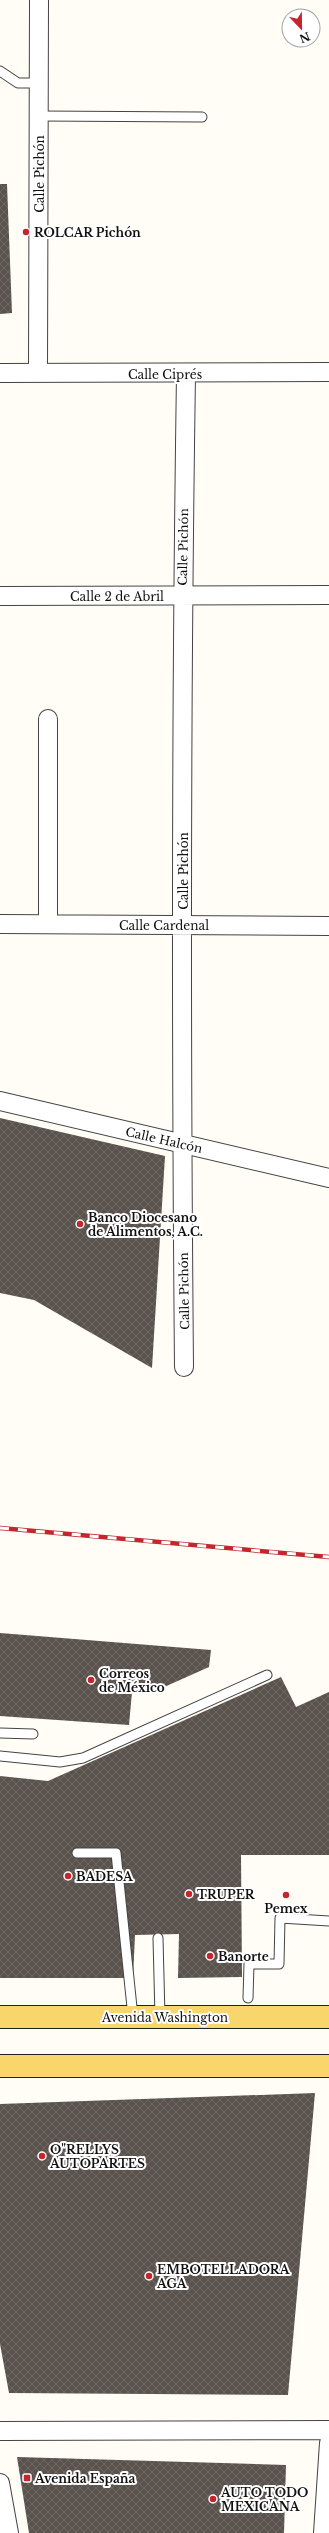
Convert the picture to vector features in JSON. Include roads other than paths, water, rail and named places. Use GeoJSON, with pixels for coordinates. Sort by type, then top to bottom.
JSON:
{"type":"FeatureCollection","features":[{"type":"Feature","properties":{"kind":"main road","name":"Avenida Washington"},"geometry":{"type":"LineString","coordinates":[[0,2017],[329,2017]]}},
{"type":"Feature","properties":{"kind":"main road"},"geometry":{"type":"LineString","coordinates":[[0,2066],[329,2066]]}},
{"type":"Feature","properties":{"kind":"street","name":"Calle Pichón"},"geometry":{"type":"LineString","coordinates":[[38,372],[39,0]]}},
{"type":"Feature","properties":{"kind":"street","name":"Calle Ciprés"},"geometry":{"type":"LineString","coordinates":[[0,372],[186,374],[329,372]]}},
{"type":"Feature","properties":{"kind":"street","name":"Calle Pichón"},"geometry":{"type":"LineString","coordinates":[[184,1367],[182,1145],[182,596],[186,374]]}},
{"type":"Feature","properties":{"kind":"street","name":"Calle 2 de Abril"},"geometry":{"type":"LineString","coordinates":[[0,596],[329,595]]}},
{"type":"Feature","properties":{"kind":"street"},"geometry":{"type":"LineString","coordinates":[[48,719],[48,924]]}},
{"type":"Feature","properties":{"kind":"street","name":"Calle Cardenal"},"geometry":{"type":"LineString","coordinates":[[0,924],[329,926]]}},
{"type":"Feature","properties":{"kind":"street","name":"Calle Halcón"},"geometry":{"type":"LineString","coordinates":[[0,1101],[182,1145],[329,1178]]}},
{"type":"Feature","properties":{"kind":"street"},"geometry":{"type":"LineString","coordinates":[[0,2431],[329,2430]]}},
{"type":"Feature","properties":{"kind":"street"},"geometry":{"type":"LineString","coordinates":[[323,2533],[329,2443]]}},
{"type":"Feature","properties":{"kind":"street"},"geometry":{"type":"LineString","coordinates":[[0,2483],[9,2533]]}},
{"type":"Feature","properties":{"kind":"lane"},"geometry":{"type":"LineString","coordinates":[[0,71],[18,83],[39,83]]}},
{"type":"Feature","properties":{"kind":"lane"},"geometry":{"type":"LineString","coordinates":[[39,116],[202,117]]}},
{"type":"Feature","properties":{"kind":"lane"},"geometry":{"type":"LineString","coordinates":[[0,1756],[60,1762],[83,1758],[267,1675]]}},
{"type":"Feature","properties":{"kind":"lane"},"geometry":{"type":"LineString","coordinates":[[0,1733],[33,1734]]}},
{"type":"Feature","properties":{"kind":"lane"},"geometry":{"type":"LineString","coordinates":[[76,1853],[116,1853],[133,2017]]}},
{"type":"Feature","properties":{"kind":"lane"},"geometry":{"type":"LineString","coordinates":[[248,1998],[249,1964],[279,1964],[280,1918],[329,1921]]}},
{"type":"Feature","properties":{"kind":"lane"},"geometry":{"type":"LineString","coordinates":[[158,1938],[160,2017]]}},
{"type":"Feature","properties":{"kind":"railway"},"geometry":{"type":"LineString","coordinates":[[0,1528],[329,1557]]}},
{"type":"Feature","properties":{"kind":"place","name":"ROLCAR Pichón"},"geometry":{"type":"Point","coordinates":[26,232]}},
{"type":"Feature","properties":{"kind":"place","name":"Banco Diocesano de Alimentos, A.C."},"geometry":{"type":"Point","coordinates":[80,1224]}},
{"type":"Feature","properties":{"kind":"place","name":"Correos de México"},"geometry":{"type":"Point","coordinates":[91,1680]}},
{"type":"Feature","properties":{"kind":"place","name":"BADESA"},"geometry":{"type":"Point","coordinates":[68,1876]}},
{"type":"Feature","properties":{"kind":"place","name":"TRUPER"},"geometry":{"type":"Point","coordinates":[189,1894]}},
{"type":"Feature","properties":{"kind":"place","name":"Pemex"},"geometry":{"type":"Point","coordinates":[286,1895]}},
{"type":"Feature","properties":{"kind":"place","name":"Banorte"},"geometry":{"type":"Point","coordinates":[210,1956]}},
{"type":"Feature","properties":{"kind":"place","name":"O\"RELLYS AUTOPARTES"},"geometry":{"type":"Point","coordinates":[42,2156]}},
{"type":"Feature","properties":{"kind":"place","name":"EMBOTELLADORA AGA"},"geometry":{"type":"Point","coordinates":[149,2276]}},
{"type":"Feature","properties":{"kind":"place","name":"Avenida España"},"geometry":{"type":"Point","coordinates":[27,2478]}},
{"type":"Feature","properties":{"kind":"place","name":"AUTO TODO MEXICANA"},"geometry":{"type":"Point","coordinates":[213,2499]}}]}
